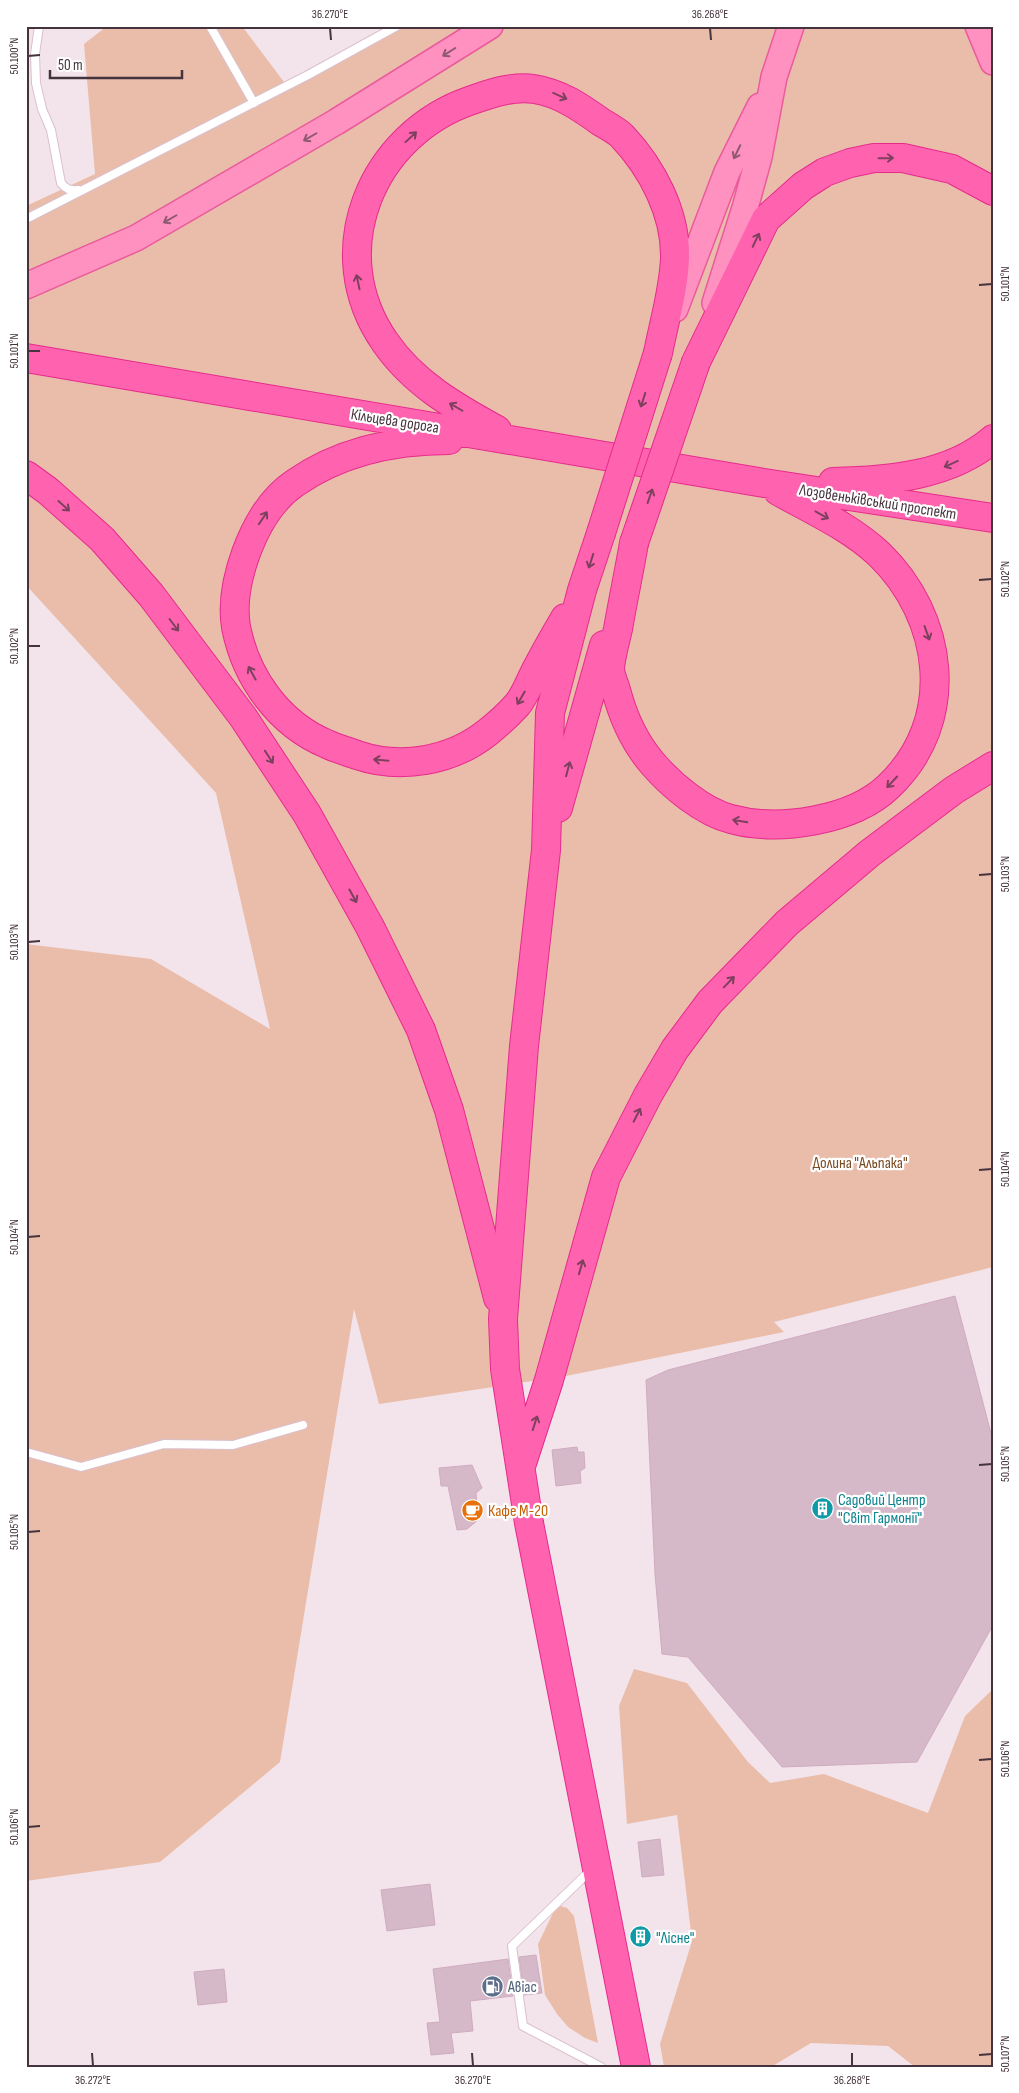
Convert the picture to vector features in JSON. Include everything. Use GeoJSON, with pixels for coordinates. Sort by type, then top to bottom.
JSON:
{"type":"FeatureCollection","features":[{"type":"Feature","properties":{"kind":"highway"},"geometry":{"type":"LineString","coordinates":[[514,439],[446,401],[408,369],[385,343],[361,295],[357,278],[356,260],[360,221],[373,184],[392,154],[423,126],[457,104],[495,92],[512,89],[532,89],[554,93],[621,135],[645,164],[662,199],[673,229],[675,257],[658,353],[582,590],[550,713],[546,850],[524,1046],[503,1319],[505,1369],[520,1469],[547,1622],[636,2067]]}},
{"type":"Feature","properties":{"kind":"highway"},"geometry":{"type":"LineString","coordinates":[[546,850],[580,725],[634,543],[696,362],[766,219],[803,186],[825,172],[850,163],[874,158],[903,158],[952,169],[993,191]]}},
{"type":"Feature","properties":{"kind":"highway","name":"Кільцева дорога"},"geometry":{"type":"LineString","coordinates":[[26,358],[514,439],[764,483]]}},
{"type":"Feature","properties":{"kind":"highway"},"geometry":{"type":"LineString","coordinates":[[514,439],[429,440],[382,445],[331,463],[295,483],[275,500],[254,532],[241,568],[236,596],[236,626],[249,670],[275,707],[298,727],[326,744],[374,761],[416,762],[454,752],[488,733],[518,704],[582,590]]}},
{"type":"Feature","properties":{"kind":"highway"},"geometry":{"type":"LineString","coordinates":[[764,483],[854,482],[913,475],[943,467],[978,452],[993,439]]}},
{"type":"Feature","properties":{"kind":"highway"},"geometry":{"type":"LineString","coordinates":[[26,475],[48,491],[102,540],[152,595],[243,717],[312,822],[370,927],[421,1030],[449,1110],[503,1319]]}},
{"type":"Feature","properties":{"kind":"highway"},"geometry":{"type":"LineString","coordinates":[[634,543],[610,670],[629,729],[643,752],[668,782],[697,803],[729,819],[759,824],[796,823],[831,817],[859,806],[888,787],[909,763],[925,736],[934,706],[935,677],[931,644],[912,596],[880,555],[857,535],[764,483]]}},
{"type":"Feature","properties":{"kind":"highway","name":"Лозовеньківський проспект"},"geometry":{"type":"LineString","coordinates":[[764,483],[993,518]]}},
{"type":"Feature","properties":{"kind":"highway"},"geometry":{"type":"LineString","coordinates":[[520,1469],[549,1380],[606,1177],[648,1095],[676,1049],[710,1002],[801,911],[876,848],[954,790],[993,766]]}},
{"type":"Feature","properties":{"kind":"main road"},"geometry":{"type":"LineString","coordinates":[[26,286],[86,262],[136,238],[336,122],[490,26]]}},
{"type":"Feature","properties":{"kind":"main road"},"geometry":{"type":"LineString","coordinates":[[696,362],[746,208],[759,156],[774,77],[791,26]]}},
{"type":"Feature","properties":{"kind":"main road"},"geometry":{"type":"LineString","coordinates":[[978,26],[993,62]]}},
{"type":"Feature","properties":{"kind":"main road"},"geometry":{"type":"LineString","coordinates":[[658,353],[727,172],[774,77]]}},
{"type":"Feature","properties":{"kind":"lane"},"geometry":{"type":"LineString","coordinates":[[39,26],[35,54],[36,84],[42,109],[51,130],[60,179],[65,188],[74,191],[82,190]]}},
{"type":"Feature","properties":{"kind":"lane"},"geometry":{"type":"LineString","coordinates":[[210,26],[254,103]]}},
{"type":"Feature","properties":{"kind":"lane"},"geometry":{"type":"LineString","coordinates":[[26,219],[254,103],[397,26]]}},
{"type":"Feature","properties":{"kind":"lane"},"geometry":{"type":"LineString","coordinates":[[26,1452],[81,1467],[164,1444],[232,1445],[303,1425]]}},
{"type":"Feature","properties":{"kind":"lane"},"geometry":{"type":"LineString","coordinates":[[595,1866],[512,1946],[523,2026],[601,2067]]}},
{"type":"Feature","properties":{"kind":"green space","name":"Долина \"Альпака\""},"geometry":{"type":"Polygon","coordinates":[[[107,26],[242,26],[287,86],[396,26],[993,26],[993,1267],[774,1322],[784,1332],[566,1376],[379,1404],[354,1309],[280,1762],[160,1862],[26,1881],[26,944],[151,959],[270,1029],[216,793],[26,585],[26,206],[95,174],[84,44],[107,26]]]}},
{"type":"Feature","properties":{"kind":"green space"},"geometry":{"type":"Polygon","coordinates":[[[634,1669],[687,1683],[748,1762],[770,1783],[824,1774],[928,1813],[965,1716],[993,1689],[993,2067],[915,2067],[888,2046],[811,2043],[771,2067],[664,2067],[660,2044],[692,1941],[677,1815],[627,1824],[619,1706],[634,1669]]]}},
{"type":"Feature","properties":{"kind":"green space"},"geometry":{"type":"Polygon","coordinates":[[[560,1906],[567,1908],[574,1916],[598,2043],[585,2038],[568,2027],[545,1995],[538,1944],[553,1913],[560,1906]]]}},
{"type":"Feature","properties":{"kind":"building","name":"Садовий Центр \"Світ Гармонії\""},"geometry":{"type":"Polygon","coordinates":[[[955,1296],[993,1441],[993,1625],[917,1762],[782,1767],[688,1657],[662,1654],[655,1574],[646,1380],[668,1370],[955,1296]]]}},
{"type":"Feature","properties":{"kind":"building"},"geometry":{"type":"Polygon","coordinates":[[[577,1447],[578,1452],[584,1452],[585,1468],[580,1471],[581,1483],[556,1486],[552,1450],[577,1447]]]}},
{"type":"Feature","properties":{"kind":"building"},"geometry":{"type":"Polygon","coordinates":[[[472,1465],[482,1488],[476,1493],[478,1520],[467,1529],[457,1530],[448,1486],[441,1486],[439,1468],[472,1465]]]}},
{"type":"Feature","properties":{"kind":"building"},"geometry":{"type":"Polygon","coordinates":[[[660,1839],[664,1875],[642,1877],[638,1842],[660,1839]]]}},
{"type":"Feature","properties":{"kind":"building"},"geometry":{"type":"Polygon","coordinates":[[[430,1884],[435,1925],[387,1931],[381,1890],[430,1884]]]}},
{"type":"Feature","properties":{"kind":"building"},"geometry":{"type":"Polygon","coordinates":[[[536,1955],[542,1993],[524,1995],[519,1957],[536,1955]]]}},
{"type":"Feature","properties":{"kind":"building"},"geometry":{"type":"Polygon","coordinates":[[[508,1959],[513,1996],[470,2001],[473,2031],[451,2033],[454,2053],[431,2055],[427,2023],[440,2022],[433,1969],[508,1959]]]}},
{"type":"Feature","properties":{"kind":"building"},"geometry":{"type":"Polygon","coordinates":[[[224,1969],[227,2002],[198,2005],[194,1972],[224,1969]]]}},
{"type":"Feature","properties":{"kind":"place","name":"Садовий Центр \"Світ Гармонії\""},"geometry":{"type":"Point","coordinates":[822,1508]}},
{"type":"Feature","properties":{"kind":"place","name":"Кафе М-20"},"geometry":{"type":"Point","coordinates":[472,1510]}},
{"type":"Feature","properties":{"kind":"place","name":"\"Лісне\""},"geometry":{"type":"Point","coordinates":[640,1937]}},
{"type":"Feature","properties":{"kind":"place","name":"Авіас"},"geometry":{"type":"Point","coordinates":[492,1986]}}]}
